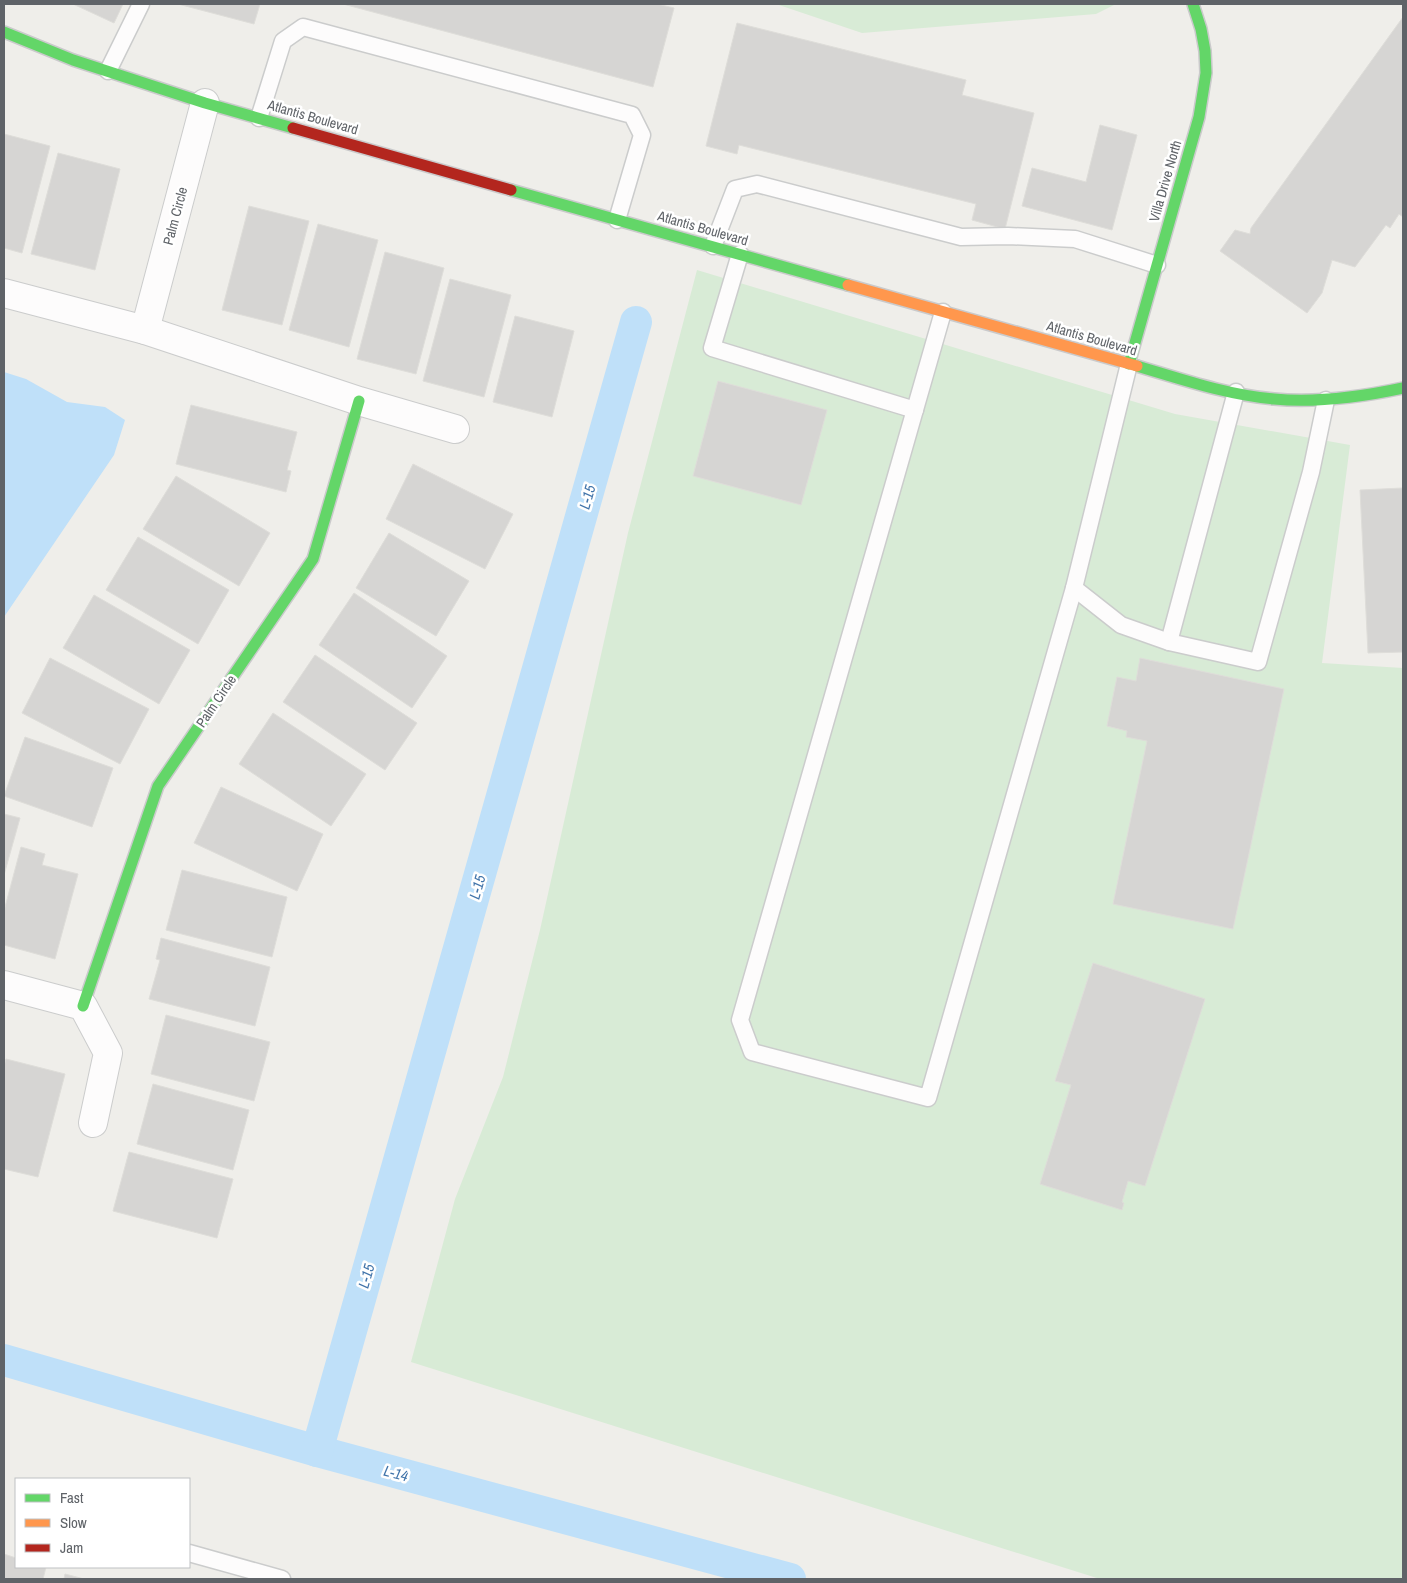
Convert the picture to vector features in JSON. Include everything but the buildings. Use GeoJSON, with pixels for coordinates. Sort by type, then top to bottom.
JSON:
{"type":"FeatureCollection","features":[{"type":"Feature","properties":{"kind":"street","name":"Villa Drive North"},"geometry":{"type":"LineString","coordinates":[[1129,364],[1199,117],[1206,73],[1205,51],[1201,29],[1193,4]]}},
{"type":"Feature","properties":{"kind":"street","name":"Atlantis Boulevard"},"geometry":{"type":"LineString","coordinates":[[4,32],[73,60],[205,103],[1220,390],[1273,399],[1326,400],[1378,394],[1403,388]]}},
{"type":"Feature","properties":{"kind":"street","name":"Palm Circle"},"geometry":{"type":"LineString","coordinates":[[145,330],[205,103]]}},
{"type":"Feature","properties":{"kind":"street"},"geometry":{"type":"LineString","coordinates":[[4,293],[145,330],[359,401],[455,430]]}},
{"type":"Feature","properties":{"kind":"street","name":"Palm Circle"},"geometry":{"type":"LineString","coordinates":[[82,1006],[158,786],[313,559],[359,401]]}},
{"type":"Feature","properties":{"kind":"street"},"geometry":{"type":"LineString","coordinates":[[4,985],[82,1006],[108,1053],[94,1122]]}},
{"type":"Feature","properties":{"kind":"lane"},"geometry":{"type":"LineString","coordinates":[[108,71],[141,4]]}},
{"type":"Feature","properties":{"kind":"lane"},"geometry":{"type":"LineString","coordinates":[[259,118],[283,41],[303,26],[632,115],[642,135],[617,220]]}},
{"type":"Feature","properties":{"kind":"lane"},"geometry":{"type":"LineString","coordinates":[[713,246],[735,189],[757,184],[962,237],[1008,236],[1075,239],[1157,265]]}},
{"type":"Feature","properties":{"kind":"lane"},"geometry":{"type":"LineString","coordinates":[[740,254],[712,348],[915,410]]}},
{"type":"Feature","properties":{"kind":"lane"},"geometry":{"type":"LineString","coordinates":[[943,312],[740,1020],[752,1052],[928,1098],[1074,588],[1129,364]]}},
{"type":"Feature","properties":{"kind":"lane"},"geometry":{"type":"LineString","coordinates":[[1169,642],[1236,392]]}},
{"type":"Feature","properties":{"kind":"lane"},"geometry":{"type":"LineString","coordinates":[[1074,588],[1121,625],[1169,642],[1258,662],[1311,472],[1326,400]]}},
{"type":"Feature","properties":{"kind":"lane"},"geometry":{"type":"LineString","coordinates":[[190,1553],[282,1579]]}},
{"type":"Feature","properties":{"kind":"green space"},"geometry":{"type":"Polygon","coordinates":[[[776,4],[1116,4],[1096,14],[862,33],[776,4]]]}},
{"type":"Feature","properties":{"kind":"green space"},"geometry":{"type":"Polygon","coordinates":[[[697,270],[1175,414],[1350,445],[1322,663],[1403,668],[1403,1579],[1100,1579],[411,1362],[455,1199],[503,1077],[540,930],[628,533],[697,270]]]}},
{"type":"Feature","properties":{"kind":"water"},"geometry":{"type":"Polygon","coordinates":[[[4,372],[26,379],[67,402],[105,407],[125,420],[114,455],[4,617],[4,372]]]}},
{"type":"Feature","properties":{"kind":"waterway","name":"L-15"},"geometry":{"type":"LineString","coordinates":[[317,1451],[636,322]]}},
{"type":"Feature","properties":{"kind":"waterway","name":"L-14"},"geometry":{"type":"LineString","coordinates":[[4,1360],[317,1451],[790,1579]]}},
{"type":"Feature","properties":{"kind":"traffic: fast"},"geometry":{"type":"LineString","coordinates":[[1129,364],[1199,117],[1206,73],[1205,51],[1201,29],[1193,4]]}},
{"type":"Feature","properties":{"kind":"traffic: fast"},"geometry":{"type":"LineString","coordinates":[[4,32],[73,60],[205,103],[293,128]]}},
{"type":"Feature","properties":{"kind":"traffic: fast"},"geometry":{"type":"LineString","coordinates":[[511,190],[848,285]]}},
{"type":"Feature","properties":{"kind":"traffic: fast"},"geometry":{"type":"LineString","coordinates":[[1137,366],[1222,390],[1274,399],[1339,398],[1403,388]]}},
{"type":"Feature","properties":{"kind":"traffic: fast"},"geometry":{"type":"LineString","coordinates":[[83,1006],[158,786],[313,559],[359,401]]}},
{"type":"Feature","properties":{"kind":"traffic: slow"},"geometry":{"type":"LineString","coordinates":[[848,285],[1137,366]]}},
{"type":"Feature","properties":{"kind":"traffic: jam"},"geometry":{"type":"LineString","coordinates":[[293,128],[511,190]]}}]}
